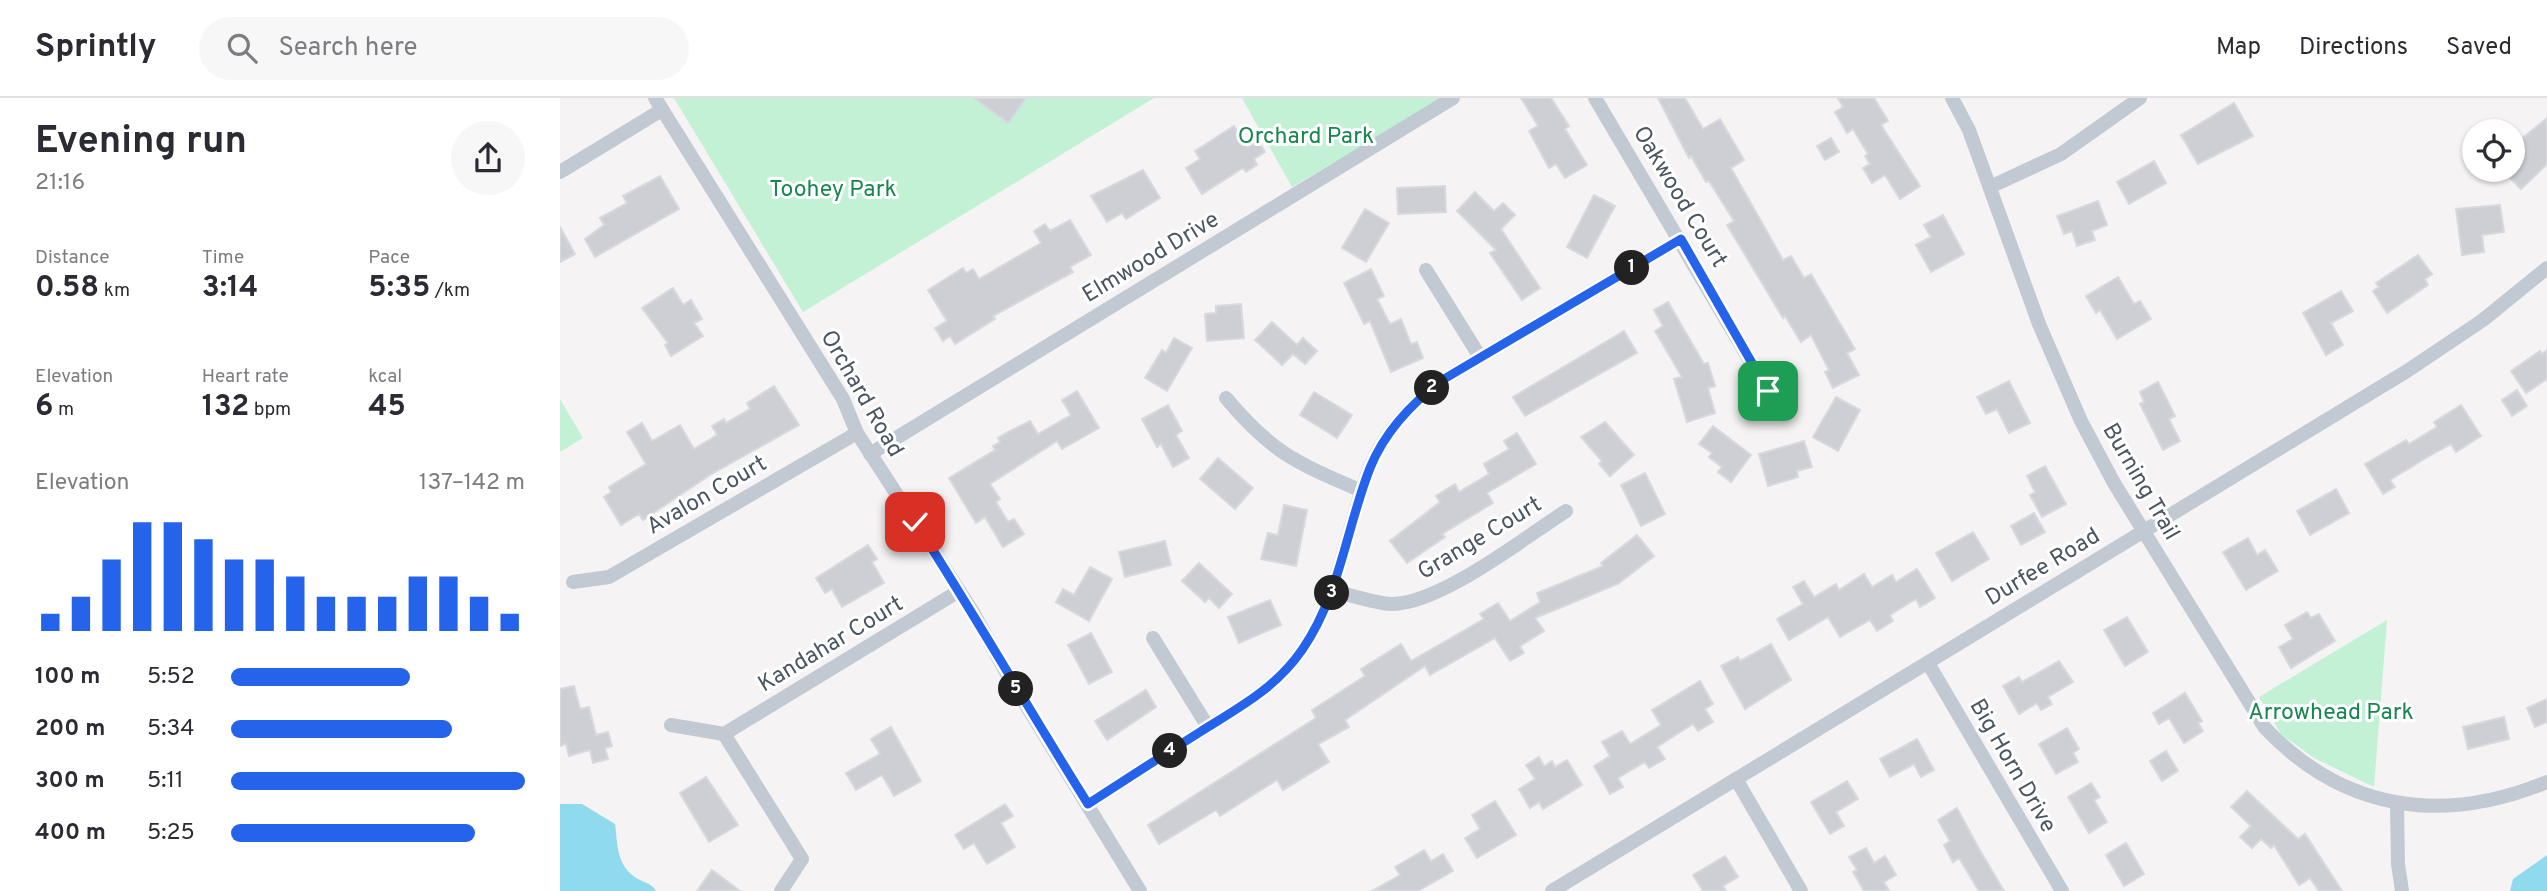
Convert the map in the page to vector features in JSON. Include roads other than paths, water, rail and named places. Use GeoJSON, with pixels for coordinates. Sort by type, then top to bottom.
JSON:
{"type":"FeatureCollection","features":[{"type":"Feature","properties":{"kind":"street","name":"Elmwood Drive"},"geometry":{"type":"LineString","coordinates":[[870,454],[1453,98]]}},
{"type":"Feature","properties":{"kind":"street","name":"Oakwood Court"},"geometry":{"type":"LineString","coordinates":[[1595,98],[1681,239],[1768,391]]}},
{"type":"Feature","properties":{"kind":"street","name":"Burning Trail"},"geometry":{"type":"LineString","coordinates":[[1952,98],[1990,187],[2062,381],[2097,452],[2265,727],[2305,765],[2330,780],[2397,804],[2453,805],[2493,798],[2547,782]]}},
{"type":"Feature","properties":{"kind":"street"},"geometry":{"type":"LineString","coordinates":[[1990,187],[2061,154],[2140,98]]}},
{"type":"Feature","properties":{"kind":"street","name":"Orchard Road"},"geometry":{"type":"LineString","coordinates":[[658,104],[836,387],[857,433],[960,591],[1140,891]]}},
{"type":"Feature","properties":{"kind":"street"},"geometry":{"type":"LineString","coordinates":[[560,172],[658,104]]}},
{"type":"Feature","properties":{"kind":"street"},"geometry":{"type":"LineString","coordinates":[[1088,804],[1246,705],[1284,673],[1314,631],[1333,591],[1362,491],[1379,450],[1401,418],[1431,389],[1480,357],[1681,239]]}},
{"type":"Feature","properties":{"kind":"street","name":"Durfee Road"},"geometry":{"type":"LineString","coordinates":[[1552,891],[2438,351],[2483,320],[2547,268]]}},
{"type":"Feature","properties":{"kind":"street"},"geometry":{"type":"LineString","coordinates":[[1426,270],[1480,357]]}},
{"type":"Feature","properties":{"kind":"street"},"geometry":{"type":"LineString","coordinates":[[1226,398],[1267,443],[1282,454],[1362,491]]}},
{"type":"Feature","properties":{"kind":"street","name":"Avalon Court"},"geometry":{"type":"LineString","coordinates":[[573,582],[609,577],[857,433]]}},
{"type":"Feature","properties":{"kind":"street","name":"Grange Court"},"geometry":{"type":"LineString","coordinates":[[1333,591],[1389,604],[1420,600],[1444,589],[1566,511]]}},
{"type":"Feature","properties":{"kind":"street","name":"Kandahar Court"},"geometry":{"type":"LineString","coordinates":[[724,734],[960,591]]}},
{"type":"Feature","properties":{"kind":"street"},"geometry":{"type":"LineString","coordinates":[[1153,638],[1208,727]]}},
{"type":"Feature","properties":{"kind":"street","name":"Big Horn Drive"},"geometry":{"type":"LineString","coordinates":[[1928,663],[2062,891]]}},
{"type":"Feature","properties":{"kind":"street"},"geometry":{"type":"LineString","coordinates":[[671,725],[724,734],[802,859],[781,891]]}},
{"type":"Feature","properties":{"kind":"street"},"geometry":{"type":"LineString","coordinates":[[1736,779],[1801,891]]}},
{"type":"Feature","properties":{"kind":"street"},"geometry":{"type":"LineString","coordinates":[[2397,804],[2398,864],[2402,891]]}},
{"type":"Feature","properties":{"kind":"water"},"geometry":{"type":"Polygon","coordinates":[[[560,804],[582,804],[615,824],[619,854],[626,868],[656,891],[560,891],[560,804]]]}},
{"type":"Feature","properties":{"kind":"water"},"geometry":{"type":"Polygon","coordinates":[[[2547,855],[2547,891],[2510,891],[2513,879],[2547,855]]]}},
{"type":"Feature","properties":{"kind":"park label","name":"Orchard Park"},"geometry":{"type":"Point","coordinates":[1306,135]}},
{"type":"Feature","properties":{"kind":"park label","name":"Toohey Park"},"geometry":{"type":"Point","coordinates":[833,188]}},
{"type":"Feature","properties":{"kind":"park label","name":"Arrowhead Park"},"geometry":{"type":"Point","coordinates":[2331,711]}}]}
